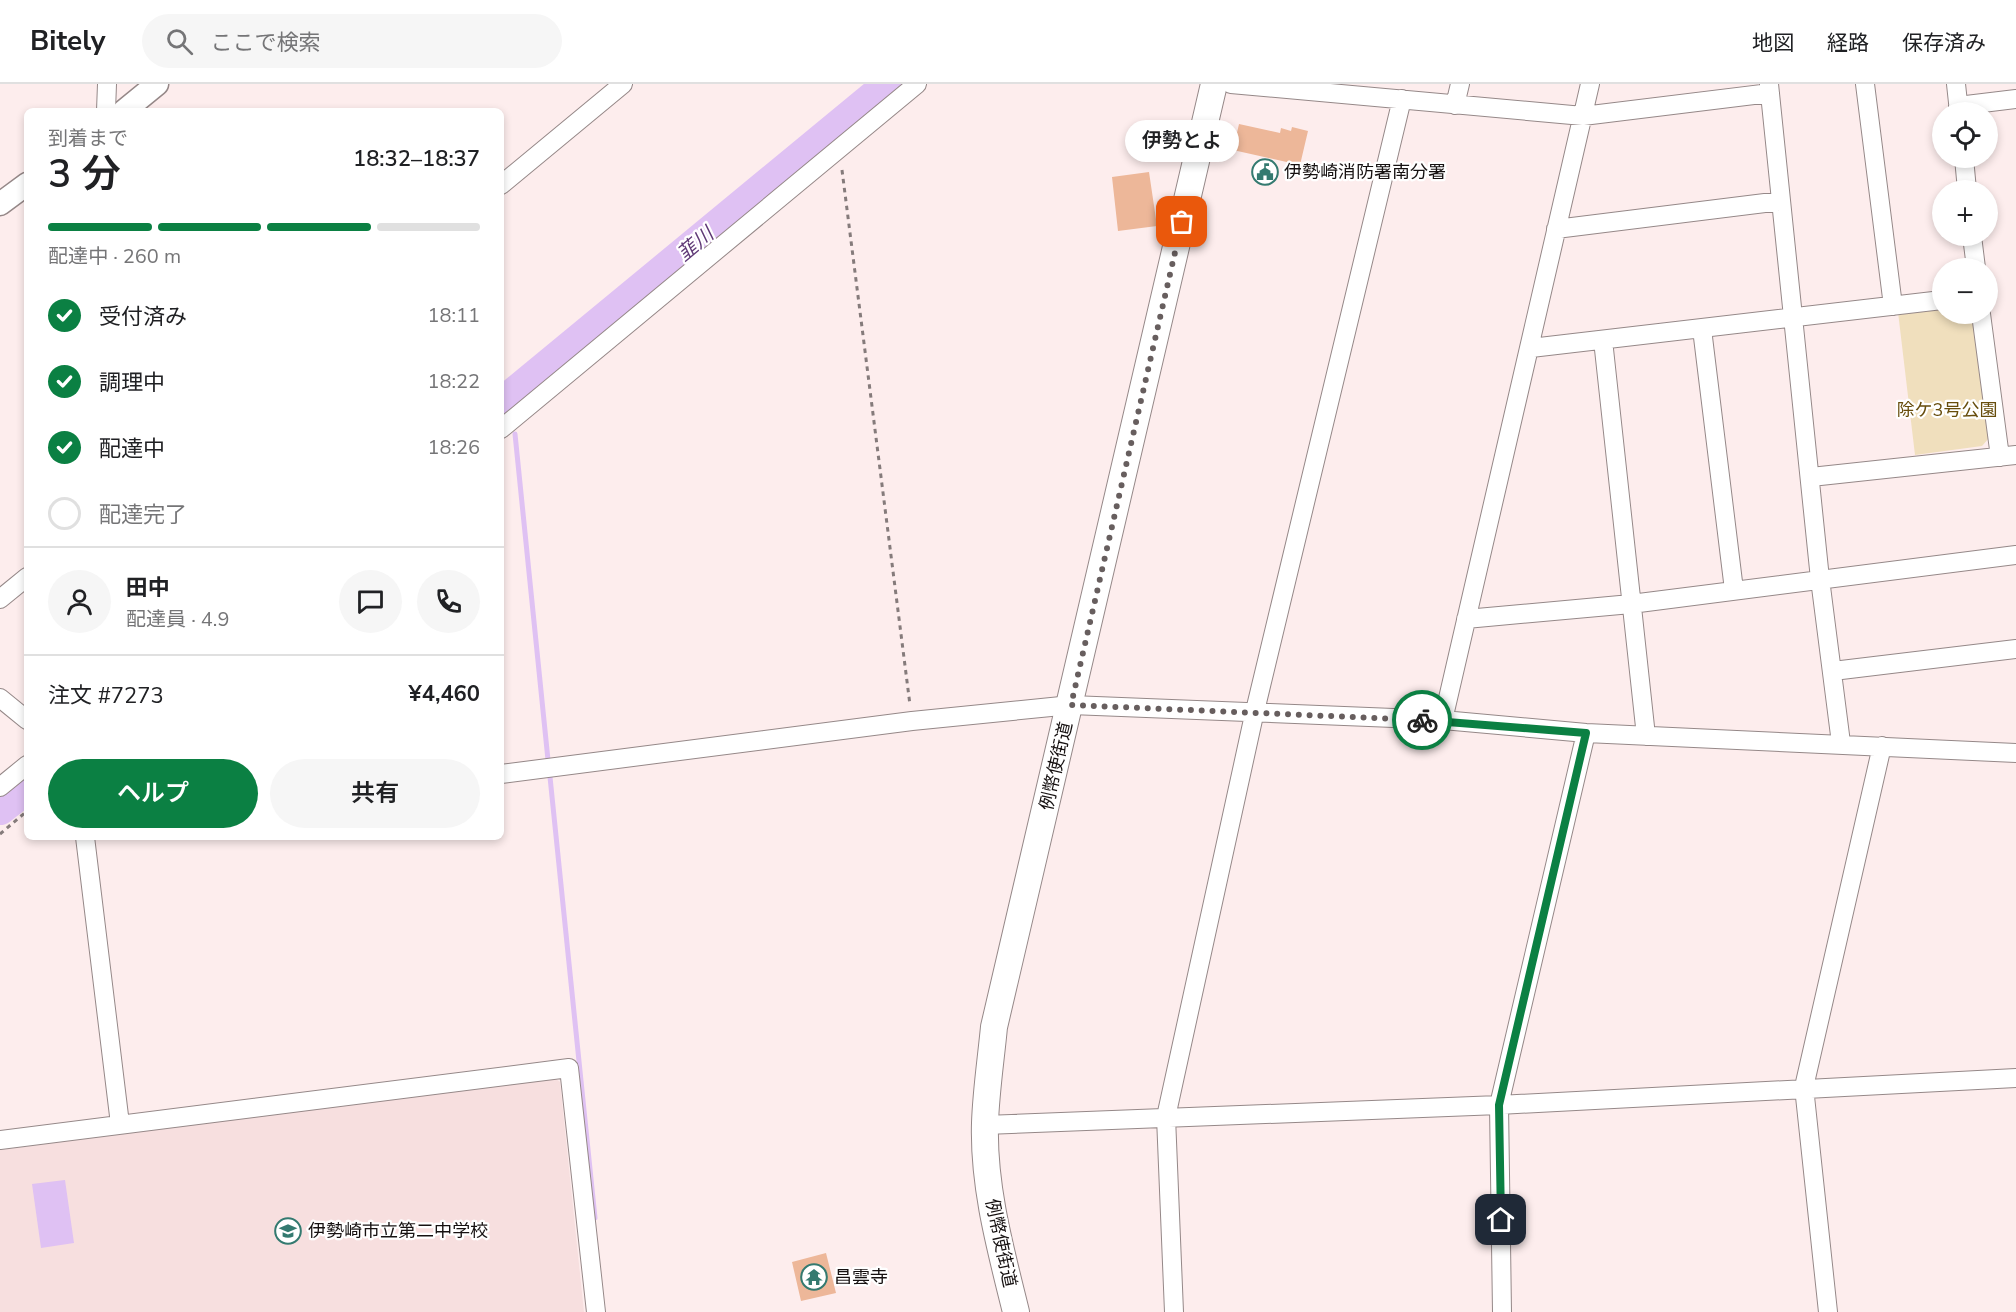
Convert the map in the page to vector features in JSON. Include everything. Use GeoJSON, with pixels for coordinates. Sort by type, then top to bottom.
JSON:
{"type":"FeatureCollection","features":[{"type":"Feature","properties":{"kind":"main road","name":"例幣使街道"},"geometry":{"type":"LineString","coordinates":[[1016,1312],[993,1211],[987,1172],[985,1125],[994,1028],[1214,84]]}},
{"type":"Feature","properties":{"kind":"street"},"geometry":{"type":"LineString","coordinates":[[106,108],[107,84]]}},
{"type":"Feature","properties":{"kind":"street"},"geometry":{"type":"LineString","coordinates":[[128,108],[157,84]]}},
{"type":"Feature","properties":{"kind":"street"},"geometry":{"type":"LineString","coordinates":[[504,183],[623,84]]}},
{"type":"Feature","properties":{"kind":"street"},"geometry":{"type":"LineString","coordinates":[[504,427],[917,84]]}},
{"type":"Feature","properties":{"kind":"street"},"geometry":{"type":"LineString","coordinates":[[1231,84],[1346,89],[1402,99],[1583,116],[1769,88],[1820,579],[1841,743]]}},
{"type":"Feature","properties":{"kind":"street"},"geometry":{"type":"LineString","coordinates":[[1455,105],[1460,84]]}},
{"type":"Feature","properties":{"kind":"street"},"geometry":{"type":"LineString","coordinates":[[1443,720],[1531,348],[1590,84]]}},
{"type":"Feature","properties":{"kind":"street"},"geometry":{"type":"LineString","coordinates":[[1865,84],[1893,306]]}},
{"type":"Feature","properties":{"kind":"street"},"geometry":{"type":"LineString","coordinates":[[1956,84],[1958,102]]}},
{"type":"Feature","properties":{"kind":"street"},"geometry":{"type":"LineString","coordinates":[[1174,1312],[1166,1117],[1254,715],[1402,99]]}},
{"type":"Feature","properties":{"kind":"street"},"geometry":{"type":"LineString","coordinates":[[1998,102],[2016,99]]}},
{"type":"Feature","properties":{"kind":"street"},"geometry":{"type":"LineString","coordinates":[[0,204],[24,186]]}},
{"type":"Feature","properties":{"kind":"street"},"geometry":{"type":"LineString","coordinates":[[1556,229],[1781,201]]}},
{"type":"Feature","properties":{"kind":"street"},"geometry":{"type":"LineString","coordinates":[[1531,348],[1932,301]]}},
{"type":"Feature","properties":{"kind":"street"},"geometry":{"type":"LineString","coordinates":[[1811,477],[2008,456],[1983,324]]}},
{"type":"Feature","properties":{"kind":"street"},"geometry":{"type":"LineString","coordinates":[[1702,329],[1734,590]]}},
{"type":"Feature","properties":{"kind":"street"},"geometry":{"type":"LineString","coordinates":[[1603,340],[1646,736]]}},
{"type":"Feature","properties":{"kind":"street"},"geometry":{"type":"LineString","coordinates":[[1466,619],[1631,604],[2016,555]]}},
{"type":"Feature","properties":{"kind":"street"},"geometry":{"type":"LineString","coordinates":[[0,599],[24,579]]}},
{"type":"Feature","properties":{"kind":"street"},"geometry":{"type":"LineString","coordinates":[[1833,671],[2016,649]]}},
{"type":"Feature","properties":{"kind":"street"},"geometry":{"type":"LineString","coordinates":[[0,698],[24,718]]}},
{"type":"Feature","properties":{"kind":"street"},"geometry":{"type":"LineString","coordinates":[[504,774],[912,722],[1071,705],[1254,715],[1443,720],[1586,733],[1841,743],[2016,753]]}},
{"type":"Feature","properties":{"kind":"street"},"geometry":{"type":"LineString","coordinates":[[1503,1312],[1499,1105],[1586,733]]}},
{"type":"Feature","properties":{"kind":"street"},"geometry":{"type":"LineString","coordinates":[[1828,1312],[1804,1087],[1882,746]]}},
{"type":"Feature","properties":{"kind":"street"},"geometry":{"type":"LineString","coordinates":[[0,787],[24,767]]}},
{"type":"Feature","properties":{"kind":"street"},"geometry":{"type":"LineString","coordinates":[[85,840],[120,1124]]}},
{"type":"Feature","properties":{"kind":"street"},"geometry":{"type":"LineString","coordinates":[[0,1140],[569,1068],[596,1312]]}},
{"type":"Feature","properties":{"kind":"street"},"geometry":{"type":"LineString","coordinates":[[985,1125],[1499,1105],[1804,1087],[2016,1078]]}},
{"type":"Feature","properties":{"kind":"path"},"geometry":{"type":"LineString","coordinates":[[839,149],[912,722]]}},
{"type":"Feature","properties":{"kind":"path"},"geometry":{"type":"LineString","coordinates":[[0,834],[24,814]]}},
{"type":"Feature","properties":{"kind":"shaded area","name":"伊勢崎市立第二中学校"},"geometry":{"type":"Polygon","coordinates":[[[555,1078],[560,1082],[584,1312],[0,1312],[0,1150],[555,1078]]]}},
{"type":"Feature","properties":{"kind":"shaded area"},"geometry":{"type":"Polygon","coordinates":[[[65,1180],[74,1243],[41,1248],[32,1184],[65,1180]]]}},
{"type":"Feature","properties":{"kind":"green space","name":"除ケ3号公園"},"geometry":{"type":"Polygon","coordinates":[[[1932,309],[1932,324],[1973,324],[1989,438],[1982,446],[1915,455],[1898,312],[1932,309]]]}},
{"type":"Feature","properties":{"kind":"building"},"geometry":{"type":"Polygon","coordinates":[[[1239,124],[1280,133],[1281,128],[1291,131],[1292,127],[1308,131],[1300,165],[1233,150],[1239,124]]]}},
{"type":"Feature","properties":{"kind":"building"},"geometry":{"type":"Polygon","coordinates":[[[1149,172],[1157,226],[1118,231],[1112,177],[1149,172]]]}},
{"type":"Feature","properties":{"kind":"building","name":"昌雲寺"},"geometry":{"type":"Polygon","coordinates":[[[826,1253],[836,1293],[801,1301],[792,1262],[826,1253]]]}},
{"type":"Feature","properties":{"kind":"waterway","name":"韮川"},"geometry":{"type":"LineString","coordinates":[[504,402],[889,84]]}},
{"type":"Feature","properties":{"kind":"waterway"},"geometry":{"type":"LineString","coordinates":[[504,410],[506,415]]}},
{"type":"Feature","properties":{"kind":"waterway"},"geometry":{"type":"LineString","coordinates":[[515,434],[548,760]]}},
{"type":"Feature","properties":{"kind":"waterway"},"geometry":{"type":"LineString","coordinates":[[550,777],[595,1218]]}},
{"type":"Feature","properties":{"kind":"waterway","name":"韮川"},"geometry":{"type":"LineString","coordinates":[[0,809],[24,790]]}},
{"type":"Feature","properties":{"kind":"way so far"},"geometry":{"type":"LineString","coordinates":[[1182,222],[1071,705],[1254,715],[1422,720]]}},
{"type":"Feature","properties":{"kind":"place","name":"伊勢崎消防署南分署"},"geometry":{"type":"Point","coordinates":[1265,172]}},
{"type":"Feature","properties":{"kind":"place","name":"伊勢とよ"},"geometry":{"type":"Point","coordinates":[1182,222]}},
{"type":"Feature","properties":{"kind":"place","name":"伊勢崎市立第二中学校"},"geometry":{"type":"Point","coordinates":[288,1231]}},
{"type":"Feature","properties":{"kind":"place","name":"昌雲寺"},"geometry":{"type":"Point","coordinates":[814,1277]}},
{"type":"Feature","properties":{"kind":"route"},"geometry":{"type":"LineString","coordinates":[[1422,720],[1586,733],[1499,1105],[1501,1220]]}}]}
